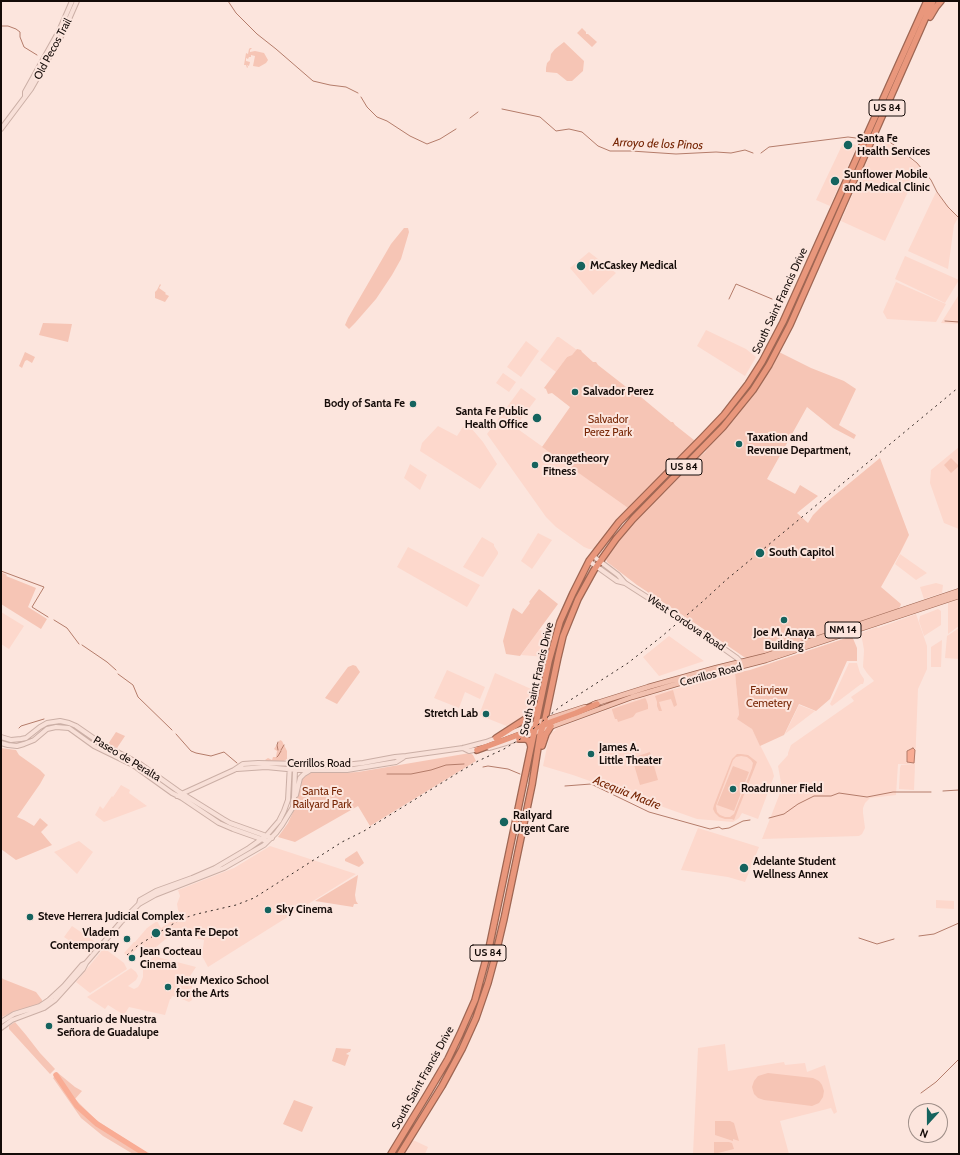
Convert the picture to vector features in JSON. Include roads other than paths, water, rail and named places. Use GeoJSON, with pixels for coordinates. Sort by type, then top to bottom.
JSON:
{"type":"FeatureCollection","features":[{"type":"Feature","properties":{"kind":"highway","name":"South Saint Francis Drive"},"geometry":{"type":"LineString","coordinates":[[400,1154],[448,1077],[464,1045],[476,1018],[495,957],[532,785],[542,692],[550,655],[560,622],[572,593],[591,559],[619,522],[724,414],[748,384],[762,362],[786,316],[926,1]]}},
{"type":"Feature","properties":{"kind":"highway","name":"South Saint Francis Drive"},"geometry":{"type":"LineString","coordinates":[[391,1154],[443,1068],[475,1000],[489,948],[531,747],[548,708],[558,657],[570,619],[580,595],[598,563],[616,539],[633,519],[730,420],[769,366],[790,325],[934,1]]}},
{"type":"Feature","properties":{"kind":"highway"},"geometry":{"type":"LineString","coordinates":[[920,32],[941,1]]}},
{"type":"Feature","properties":{"kind":"highway"},"geometry":{"type":"LineString","coordinates":[[496,738],[533,714],[542,692]]}},
{"type":"Feature","properties":{"kind":"highway"},"geometry":{"type":"LineString","coordinates":[[476,750],[597,704]]}},
{"type":"Feature","properties":{"kind":"highway"},"geometry":{"type":"LineString","coordinates":[[532,785],[536,776],[544,739],[551,726]]}},
{"type":"Feature","properties":{"kind":"highway"},"geometry":{"type":"LineString","coordinates":[[519,739],[525,738],[528,740],[531,747]]}},
{"type":"Feature","properties":{"kind":"main road","name":"Old Pecos Trail"},"geometry":{"type":"LineString","coordinates":[[26,96],[25,92],[59,31],[72,1]]}},
{"type":"Feature","properties":{"kind":"main road","name":"Old Pecos Trail"},"geometry":{"type":"LineString","coordinates":[[1,129],[31,90],[63,33],[76,1]]}},
{"type":"Feature","properties":{"kind":"main road","name":"West Cordova Road"},"geometry":{"type":"LineString","coordinates":[[591,559],[598,563],[617,580],[625,583],[689,624],[741,662],[744,666]]}},
{"type":"Feature","properties":{"kind":"main road","name":"Cerrillos Road"},"geometry":{"type":"LineString","coordinates":[[180,795],[234,770],[243,764],[345,765],[463,748],[539,727],[551,726],[689,678],[765,656],[959,591]]}},
{"type":"Feature","properties":{"kind":"main road","name":"Cerrillos Road"},"geometry":{"type":"LineString","coordinates":[[597,704],[637,690],[766,660],[959,596]]}},
{"type":"Feature","properties":{"kind":"main road","name":"Paseo de Peralta"},"geometry":{"type":"LineString","coordinates":[[1,737],[11,740],[21,739],[26,738],[47,723],[60,721],[72,724],[102,744],[140,764],[219,823],[268,841]]}},
{"type":"Feature","properties":{"kind":"main road","name":"Paseo de Peralta"},"geometry":{"type":"LineString","coordinates":[[1,744],[17,746],[34,740],[47,729],[56,727],[69,728],[89,743],[121,759],[230,823],[272,838]]}},
{"type":"Feature","properties":{"kind":"main road","name":"Cerrillos Road"},"geometry":{"type":"LineString","coordinates":[[463,748],[469,751],[499,745],[519,739],[539,727]]}},
{"type":"Feature","properties":{"kind":"main road"},"geometry":{"type":"LineString","coordinates":[[76,734],[81,734],[94,742],[102,744]]}},
{"type":"Feature","properties":{"kind":"main road"},"geometry":{"type":"LineString","coordinates":[[1,744],[18,749]]}},
{"type":"Feature","properties":{"kind":"main road"},"geometry":{"type":"LineString","coordinates":[[103,751],[119,756],[124,755]]}},
{"type":"Feature","properties":{"kind":"main road","name":"Cerrillos Road"},"geometry":{"type":"LineString","coordinates":[[234,770],[266,767],[295,770],[357,769],[396,762],[406,756]]}},
{"type":"Feature","properties":{"kind":"main road"},"geometry":{"type":"LineString","coordinates":[[121,759],[125,758],[140,764]]}},
{"type":"Feature","properties":{"kind":"main road"},"geometry":{"type":"LineString","coordinates":[[11,1018],[38,1011],[60,996],[121,922],[139,904],[140,900],[156,891],[215,868],[266,836],[276,824],[286,807],[289,795],[290,764]]}},
{"type":"Feature","properties":{"kind":"main road"},"geometry":{"type":"LineString","coordinates":[[133,766],[138,766],[145,771],[150,771]]}},
{"type":"Feature","properties":{"kind":"main road"},"geometry":{"type":"LineString","coordinates":[[293,807],[295,770]]}},
{"type":"Feature","properties":{"kind":"main road"},"geometry":{"type":"LineString","coordinates":[[139,904],[155,895],[224,868],[250,854],[272,838],[293,807],[300,778],[312,770]]}},
{"type":"Feature","properties":{"kind":"main road"},"geometry":{"type":"LineString","coordinates":[[193,788],[191,794],[192,796],[214,813]]}},
{"type":"Feature","properties":{"kind":"main road"},"geometry":{"type":"LineString","coordinates":[[144,902],[156,891]]}},
{"type":"Feature","properties":{"kind":"main road"},"geometry":{"type":"LineString","coordinates":[[48,1005],[48,1003],[56,996],[77,970],[86,963]]}},
{"type":"Feature","properties":{"kind":"main road"},"geometry":{"type":"LineString","coordinates":[[68,987],[78,972],[77,970]]}},
{"type":"Feature","properties":{"kind":"main road"},"geometry":{"type":"LineString","coordinates":[[1,1028],[5,1021],[40,1006],[61,989]]}},
{"type":"Feature","properties":{"kind":"waterway","name":"Arroyo de los Pinos"},"geometry":{"type":"LineString","coordinates":[[228,1],[236,13],[257,34],[313,81],[346,87],[358,93]]}},
{"type":"Feature","properties":{"kind":"waterway"},"geometry":{"type":"LineString","coordinates":[[1,26],[8,26],[20,32],[20,37],[24,47],[37,55]]}},
{"type":"Feature","properties":{"kind":"waterway","name":"Arroyo de los Pinos"},"geometry":{"type":"LineString","coordinates":[[361,97],[367,107],[377,117],[387,121],[410,136],[427,144],[440,139],[456,129]]}},
{"type":"Feature","properties":{"kind":"waterway","name":"Arroyo de los Pinos"},"geometry":{"type":"LineString","coordinates":[[502,109],[540,117],[556,131],[569,129],[582,132],[598,146],[610,151],[676,154],[716,152],[731,153],[745,150],[753,153]]}},
{"type":"Feature","properties":{"kind":"waterway","name":"Arroyo de los Pinos"},"geometry":{"type":"LineString","coordinates":[[470,118],[478,112]]}},
{"type":"Feature","properties":{"kind":"waterway","name":"Arroyo de los Pinos"},"geometry":{"type":"LineString","coordinates":[[879,135],[917,163],[931,180],[937,192],[948,207],[959,218]]}},
{"type":"Feature","properties":{"kind":"waterway","name":"Arroyo de los Pinos"},"geometry":{"type":"LineString","coordinates":[[761,153],[769,147],[848,137],[856,138]]}},
{"type":"Feature","properties":{"kind":"waterway"},"geometry":{"type":"LineString","coordinates":[[729,299],[736,284],[772,299]]}},
{"type":"Feature","properties":{"kind":"waterway"},"geometry":{"type":"LineString","coordinates":[[945,321],[959,322]]}},
{"type":"Feature","properties":{"kind":"waterway","name":"Acequia Madre"},"geometry":{"type":"LineString","coordinates":[[1,571],[44,587],[32,607],[48,617]]}},
{"type":"Feature","properties":{"kind":"waterway","name":"Acequia Madre"},"geometry":{"type":"LineString","coordinates":[[54,620],[67,628],[79,644]]}},
{"type":"Feature","properties":{"kind":"waterway","name":"Acequia Madre"},"geometry":{"type":"LineString","coordinates":[[82,645],[116,670]]}},
{"type":"Feature","properties":{"kind":"waterway","name":"Acequia Madre"},"geometry":{"type":"LineString","coordinates":[[118,674],[133,685],[138,697],[172,730]]}},
{"type":"Feature","properties":{"kind":"waterway"},"geometry":{"type":"LineString","coordinates":[[19,728],[21,726],[44,719]]}},
{"type":"Feature","properties":{"kind":"waterway","name":"Acequia Madre"},"geometry":{"type":"LineString","coordinates":[[176,734],[191,751],[211,756],[224,752],[237,763]]}},
{"type":"Feature","properties":{"kind":"waterway"},"geometry":{"type":"LineString","coordinates":[[278,742],[278,750]]}},
{"type":"Feature","properties":{"kind":"waterway"},"geometry":{"type":"LineString","coordinates":[[281,750],[284,745]]}},
{"type":"Feature","properties":{"kind":"waterway"},"geometry":{"type":"LineString","coordinates":[[277,757],[281,751]]}},
{"type":"Feature","properties":{"kind":"waterway","name":"Acequia Madre"},"geometry":{"type":"LineString","coordinates":[[387,774],[411,774],[446,765],[464,764]]}},
{"type":"Feature","properties":{"kind":"waterway","name":"Acequia Madre"},"geometry":{"type":"LineString","coordinates":[[483,767],[488,766],[508,769],[520,774]]}},
{"type":"Feature","properties":{"kind":"waterway","name":"Acequia Madre"},"geometry":{"type":"LineString","coordinates":[[565,786],[591,784],[649,812],[710,829],[719,827],[722,829],[729,828],[743,821],[750,820]]}},
{"type":"Feature","properties":{"kind":"waterway","name":"Acequia Madre"},"geometry":{"type":"LineString","coordinates":[[943,791],[959,790]]}},
{"type":"Feature","properties":{"kind":"waterway","name":"Acequia Madre"},"geometry":{"type":"LineString","coordinates":[[769,818],[784,814],[798,804],[814,796],[831,796],[839,793],[867,797],[893,792],[931,792]]}},
{"type":"Feature","properties":{"kind":"waterway"},"geometry":{"type":"LineString","coordinates":[[919,936],[934,934],[959,923]]}},
{"type":"Feature","properties":{"kind":"waterway"},"geometry":{"type":"LineString","coordinates":[[859,938],[877,944],[894,939]]}},
{"type":"Feature","properties":{"kind":"waterway"},"geometry":{"type":"LineString","coordinates":[[921,1093],[936,1082],[959,1059]]}},
{"type":"Feature","properties":{"kind":"waterway"},"geometry":{"type":"LineString","coordinates":[[56,1075],[77,1106],[97,1124],[145,1154]]}},
{"type":"Feature","properties":{"kind":"railway"},"geometry":{"type":"LineString","coordinates":[[127,955],[137,946],[181,919],[236,905],[254,898],[342,842],[364,831],[478,761],[504,749],[522,738],[561,706],[628,663],[661,637],[726,580],[959,387]]}},
{"type":"Feature","properties":{"kind":"place","name":"Santa Fe Health Services"},"geometry":{"type":"Point","coordinates":[848,145]}},
{"type":"Feature","properties":{"kind":"place","name":"Sunflower Mobile and Medical Clinic"},"geometry":{"type":"Point","coordinates":[835,181]}},
{"type":"Feature","properties":{"kind":"place","name":"McCaskey Medical"},"geometry":{"type":"Point","coordinates":[581,266]}},
{"type":"Feature","properties":{"kind":"place","name":"Salvador Perez"},"geometry":{"type":"Point","coordinates":[575,392]}},
{"type":"Feature","properties":{"kind":"place","name":"Body of Santa Fe"},"geometry":{"type":"Point","coordinates":[413,404]}},
{"type":"Feature","properties":{"kind":"place","name":"Santa Fe Public Health Office"},"geometry":{"type":"Point","coordinates":[537,418]}},
{"type":"Feature","properties":{"kind":"place","name":"Taxation and Revenue Department,"},"geometry":{"type":"Point","coordinates":[739,444]}},
{"type":"Feature","properties":{"kind":"place","name":"Orangetheory Fitness"},"geometry":{"type":"Point","coordinates":[535,465]}},
{"type":"Feature","properties":{"kind":"place","name":"South Capitol"},"geometry":{"type":"Point","coordinates":[760,553]}},
{"type":"Feature","properties":{"kind":"place","name":"Joe M. Anaya Building"},"geometry":{"type":"Point","coordinates":[784,620]}},
{"type":"Feature","properties":{"kind":"place","name":"Stretch Lab"},"geometry":{"type":"Point","coordinates":[486,714]}},
{"type":"Feature","properties":{"kind":"place","name":"James A. Little Theater"},"geometry":{"type":"Point","coordinates":[591,754]}},
{"type":"Feature","properties":{"kind":"place","name":"Roadrunner Field"},"geometry":{"type":"Point","coordinates":[733,789]}},
{"type":"Feature","properties":{"kind":"place","name":"Railyard Urgent Care"},"geometry":{"type":"Point","coordinates":[504,822]}},
{"type":"Feature","properties":{"kind":"place","name":"Adelante Student Wellness Annex"},"geometry":{"type":"Point","coordinates":[744,868]}},
{"type":"Feature","properties":{"kind":"place","name":"Sky Cinema"},"geometry":{"type":"Point","coordinates":[268,910]}},
{"type":"Feature","properties":{"kind":"place","name":"Steve Herrera Judicial Complex"},"geometry":{"type":"Point","coordinates":[30,917]}},
{"type":"Feature","properties":{"kind":"place","name":"Santa Fe Depot"},"geometry":{"type":"Point","coordinates":[156,933]}},
{"type":"Feature","properties":{"kind":"place","name":"Vladem Contemporary"},"geometry":{"type":"Point","coordinates":[127,939]}},
{"type":"Feature","properties":{"kind":"place","name":"Jean Cocteau Cinema"},"geometry":{"type":"Point","coordinates":[132,958]}},
{"type":"Feature","properties":{"kind":"place","name":"New Mexico School for the Arts"},"geometry":{"type":"Point","coordinates":[168,987]}},
{"type":"Feature","properties":{"kind":"place","name":"Santuario de Nuestra Señora de Guadalupe"},"geometry":{"type":"Point","coordinates":[49,1026]}},
{"type":"Feature","properties":{"kind":"park label","name":"Salvador Perez Park"},"geometry":{"type":"Point","coordinates":[608,426]}},
{"type":"Feature","properties":{"kind":"park label","name":"Fairview Cemetery"},"geometry":{"type":"Point","coordinates":[769,697]}},
{"type":"Feature","properties":{"kind":"park label","name":"Santa Fe Railyard Park"},"geometry":{"type":"Point","coordinates":[322,798]}}]}
